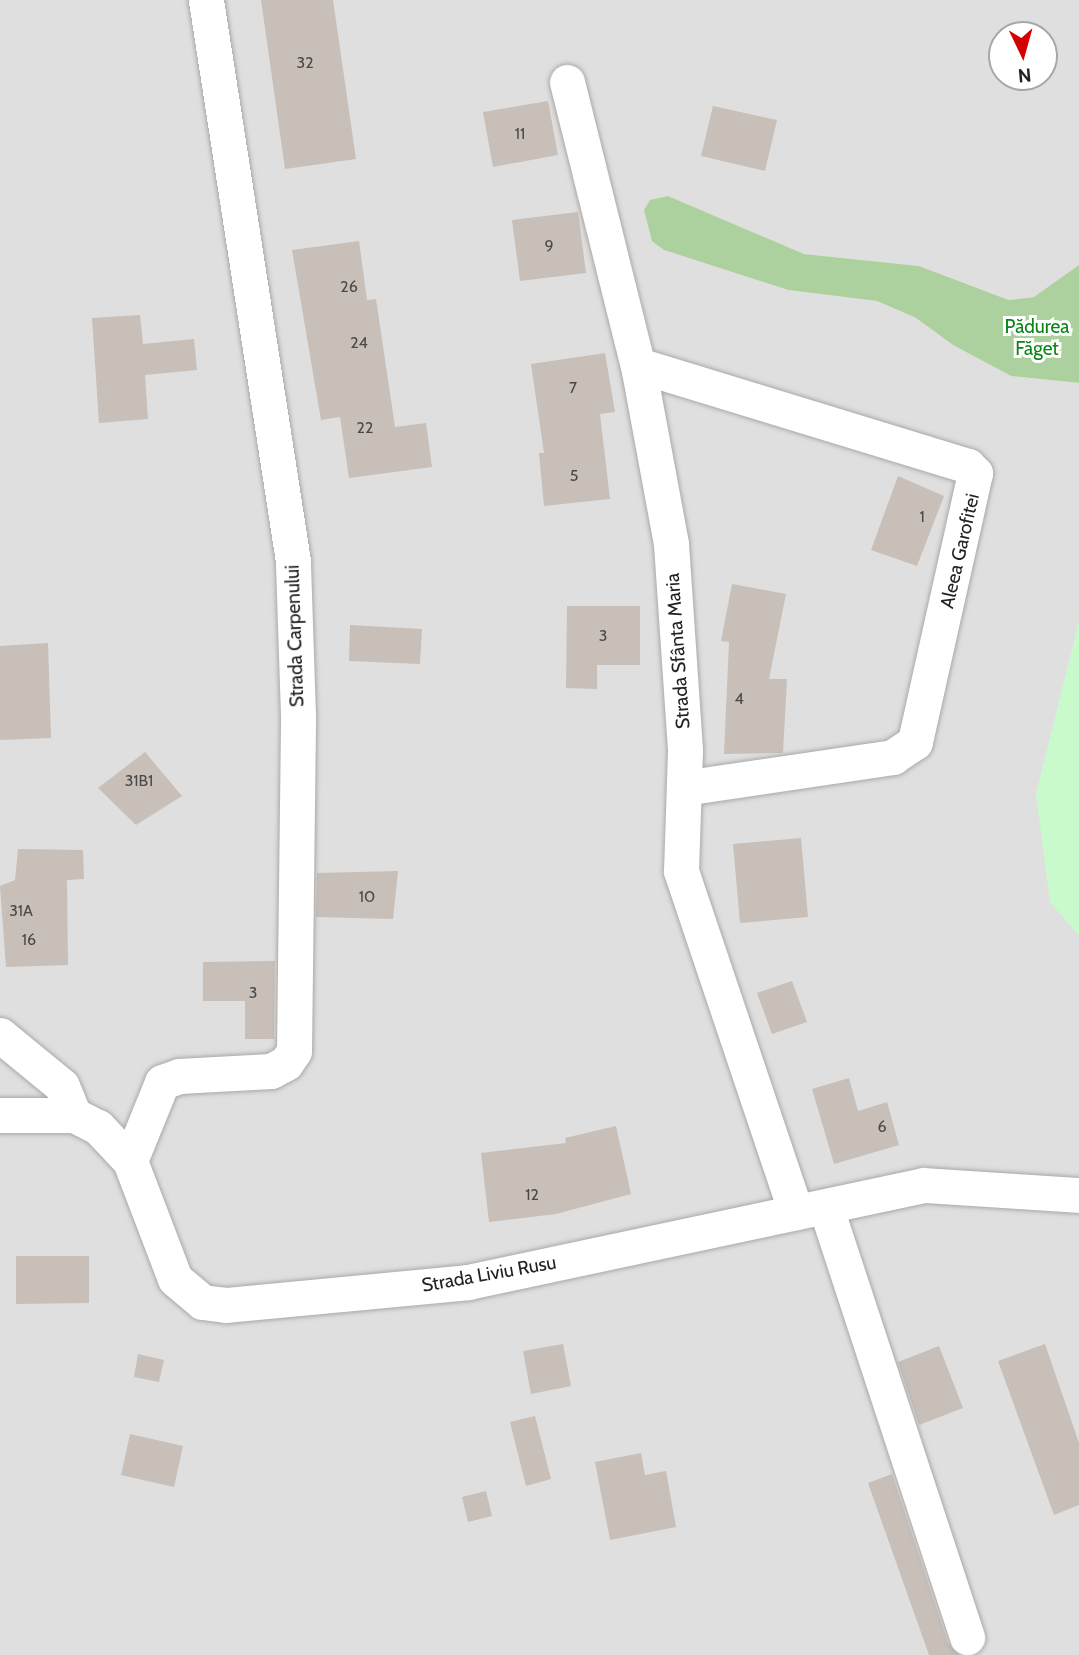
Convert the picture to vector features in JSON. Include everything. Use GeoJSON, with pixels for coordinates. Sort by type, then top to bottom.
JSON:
{"type":"FeatureCollection","features":[{"type":"Feature","properties":{"kind":"street","name":"Strada Carpenului"},"geometry":{"type":"LineString","coordinates":[[130,1161],[162,1082],[179,1076],[271,1071],[286,1063],[294,1051],[298,715],[293,561],[206,0]]}},
{"type":"Feature","properties":{"kind":"street","name":"Strada Sfânta Maria"},"geometry":{"type":"LineString","coordinates":[[567,82],[638,365],[671,544],[684,788],[681,871],[811,1210],[967,1637]]}},
{"type":"Feature","properties":{"kind":"street","name":"Aleea Garofitei"},"geometry":{"type":"LineString","coordinates":[[638,365],[968,466],[975,473],[915,742],[893,757],[684,788]]}},
{"type":"Feature","properties":{"kind":"street"},"geometry":{"type":"LineString","coordinates":[[0,1035],[62,1086],[74,1115],[0,1115]]}},
{"type":"Feature","properties":{"kind":"street","name":"Strada Liviu Rusu"},"geometry":{"type":"LineString","coordinates":[[74,1115],[98,1127],[130,1161],[175,1279],[202,1302],[226,1305],[468,1282],[924,1185],[1079,1195]]}},
{"type":"Feature","properties":{"kind":"shaded area"},"geometry":{"type":"Polygon","coordinates":[[[0,0],[1079,0],[1079,265],[1055,285],[1034,297],[1010,300],[919,266],[804,254],[668,196],[664,250],[788,290],[877,301],[916,318],[953,345],[1011,376],[1079,383],[1079,1655],[0,1655],[0,0]]]}},
{"type":"Feature","properties":{"kind":"green space","name":"Pădurea Făget"},"geometry":{"type":"Polygon","coordinates":[[[668,196],[804,254],[919,266],[1009,300],[1034,297],[1079,265],[1079,383],[1011,376],[953,345],[916,318],[877,301],[788,290],[664,250],[652,241],[644,210],[650,200],[668,196]]]}},
{"type":"Feature","properties":{"kind":"green space"},"geometry":{"type":"Polygon","coordinates":[[[1079,621],[1079,936],[1050,902],[1036,794],[1079,621]]]}},
{"type":"Feature","properties":{"kind":"building"},"geometry":{"type":"Polygon","coordinates":[[[261,0],[333,0],[356,159],[285,169],[261,0]]]}},
{"type":"Feature","properties":{"kind":"building"},"geometry":{"type":"Polygon","coordinates":[[[548,101],[558,155],[493,167],[483,112],[548,101]]]}},
{"type":"Feature","properties":{"kind":"building"},"geometry":{"type":"Polygon","coordinates":[[[713,106],[777,120],[765,171],[701,156],[713,106]]]}},
{"type":"Feature","properties":{"kind":"building"},"geometry":{"type":"Polygon","coordinates":[[[578,212],[586,273],[520,281],[512,220],[578,212]]]}},
{"type":"Feature","properties":{"kind":"building"},"geometry":{"type":"Polygon","coordinates":[[[359,241],[367,300],[376,299],[395,427],[426,423],[432,467],[349,478],[340,417],[321,420],[292,250],[359,241]]]}},
{"type":"Feature","properties":{"kind":"building"},"geometry":{"type":"Polygon","coordinates":[[[140,315],[143,344],[194,339],[197,370],[145,375],[148,419],[99,423],[92,318],[140,315]]]}},
{"type":"Feature","properties":{"kind":"building"},"geometry":{"type":"Polygon","coordinates":[[[605,353],[615,412],[600,414],[610,499],[544,506],[539,453],[544,453],[531,364],[605,353]]]}},
{"type":"Feature","properties":{"kind":"building"},"geometry":{"type":"Polygon","coordinates":[[[898,476],[944,496],[917,566],[871,550],[898,476]]]}},
{"type":"Feature","properties":{"kind":"building"},"geometry":{"type":"Polygon","coordinates":[[[732,584],[786,594],[769,679],[787,679],[783,753],[724,754],[729,642],[721,641],[732,584]]]}},
{"type":"Feature","properties":{"kind":"building"},"geometry":{"type":"Polygon","coordinates":[[[567,606],[640,606],[640,665],[597,665],[597,689],[566,688],[567,606]]]}},
{"type":"Feature","properties":{"kind":"building"},"geometry":{"type":"Polygon","coordinates":[[[350,625],[422,629],[420,664],[349,661],[350,625]]]}},
{"type":"Feature","properties":{"kind":"building"},"geometry":{"type":"Polygon","coordinates":[[[48,643],[51,738],[0,740],[0,646],[48,643]]]}},
{"type":"Feature","properties":{"kind":"building"},"geometry":{"type":"Polygon","coordinates":[[[145,752],[182,796],[136,825],[98,788],[145,752]]]}},
{"type":"Feature","properties":{"kind":"building"},"geometry":{"type":"Polygon","coordinates":[[[801,838],[808,917],[740,923],[733,844],[801,838]]]}},
{"type":"Feature","properties":{"kind":"building"},"geometry":{"type":"Polygon","coordinates":[[[18,849],[83,850],[84,879],[67,880],[68,965],[6,967],[0,886],[15,880],[18,849]]]}},
{"type":"Feature","properties":{"kind":"building"},"geometry":{"type":"Polygon","coordinates":[[[398,871],[393,919],[316,917],[317,873],[398,871]]]}},
{"type":"Feature","properties":{"kind":"building"},"geometry":{"type":"Polygon","coordinates":[[[275,961],[274,1039],[245,1039],[245,1001],[203,1001],[203,962],[275,961]]]}},
{"type":"Feature","properties":{"kind":"building"},"geometry":{"type":"Polygon","coordinates":[[[792,981],[807,1022],[772,1034],[757,993],[792,981]]]}},
{"type":"Feature","properties":{"kind":"building"},"geometry":{"type":"Polygon","coordinates":[[[849,1078],[858,1111],[887,1102],[899,1145],[834,1164],[812,1089],[849,1078]]]}},
{"type":"Feature","properties":{"kind":"building"},"geometry":{"type":"Polygon","coordinates":[[[616,1126],[631,1194],[556,1214],[489,1222],[481,1153],[566,1143],[565,1138],[616,1126]]]}},
{"type":"Feature","properties":{"kind":"building"},"geometry":{"type":"Polygon","coordinates":[[[16,1256],[89,1256],[89,1303],[16,1304],[16,1256]]]}},
{"type":"Feature","properties":{"kind":"building"},"geometry":{"type":"Polygon","coordinates":[[[563,1344],[571,1386],[531,1394],[523,1351],[563,1344]]]}},
{"type":"Feature","properties":{"kind":"building"},"geometry":{"type":"Polygon","coordinates":[[[1045,1344],[1079,1443],[1079,1505],[1054,1515],[998,1361],[1045,1344]]]}},
{"type":"Feature","properties":{"kind":"building"},"geometry":{"type":"Polygon","coordinates":[[[939,1346],[963,1408],[919,1425],[898,1362],[939,1346]]]}},
{"type":"Feature","properties":{"kind":"building"},"geometry":{"type":"Polygon","coordinates":[[[138,1354],[164,1360],[159,1382],[134,1377],[138,1354]]]}},
{"type":"Feature","properties":{"kind":"building"},"geometry":{"type":"Polygon","coordinates":[[[535,1416],[551,1479],[526,1486],[510,1422],[535,1416]]]}},
{"type":"Feature","properties":{"kind":"building"},"geometry":{"type":"Polygon","coordinates":[[[130,1434],[183,1446],[174,1487],[121,1475],[130,1434]]]}},
{"type":"Feature","properties":{"kind":"building"},"geometry":{"type":"Polygon","coordinates":[[[641,1453],[645,1475],[666,1471],[676,1527],[610,1540],[595,1462],[641,1453]]]}},
{"type":"Feature","properties":{"kind":"building"},"geometry":{"type":"Polygon","coordinates":[[[892,1474],[948,1643],[959,1655],[929,1655],[868,1483],[892,1474]]]}},
{"type":"Feature","properties":{"kind":"building"},"geometry":{"type":"Polygon","coordinates":[[[486,1491],[492,1516],[468,1522],[462,1497],[486,1491]]]}}]}
